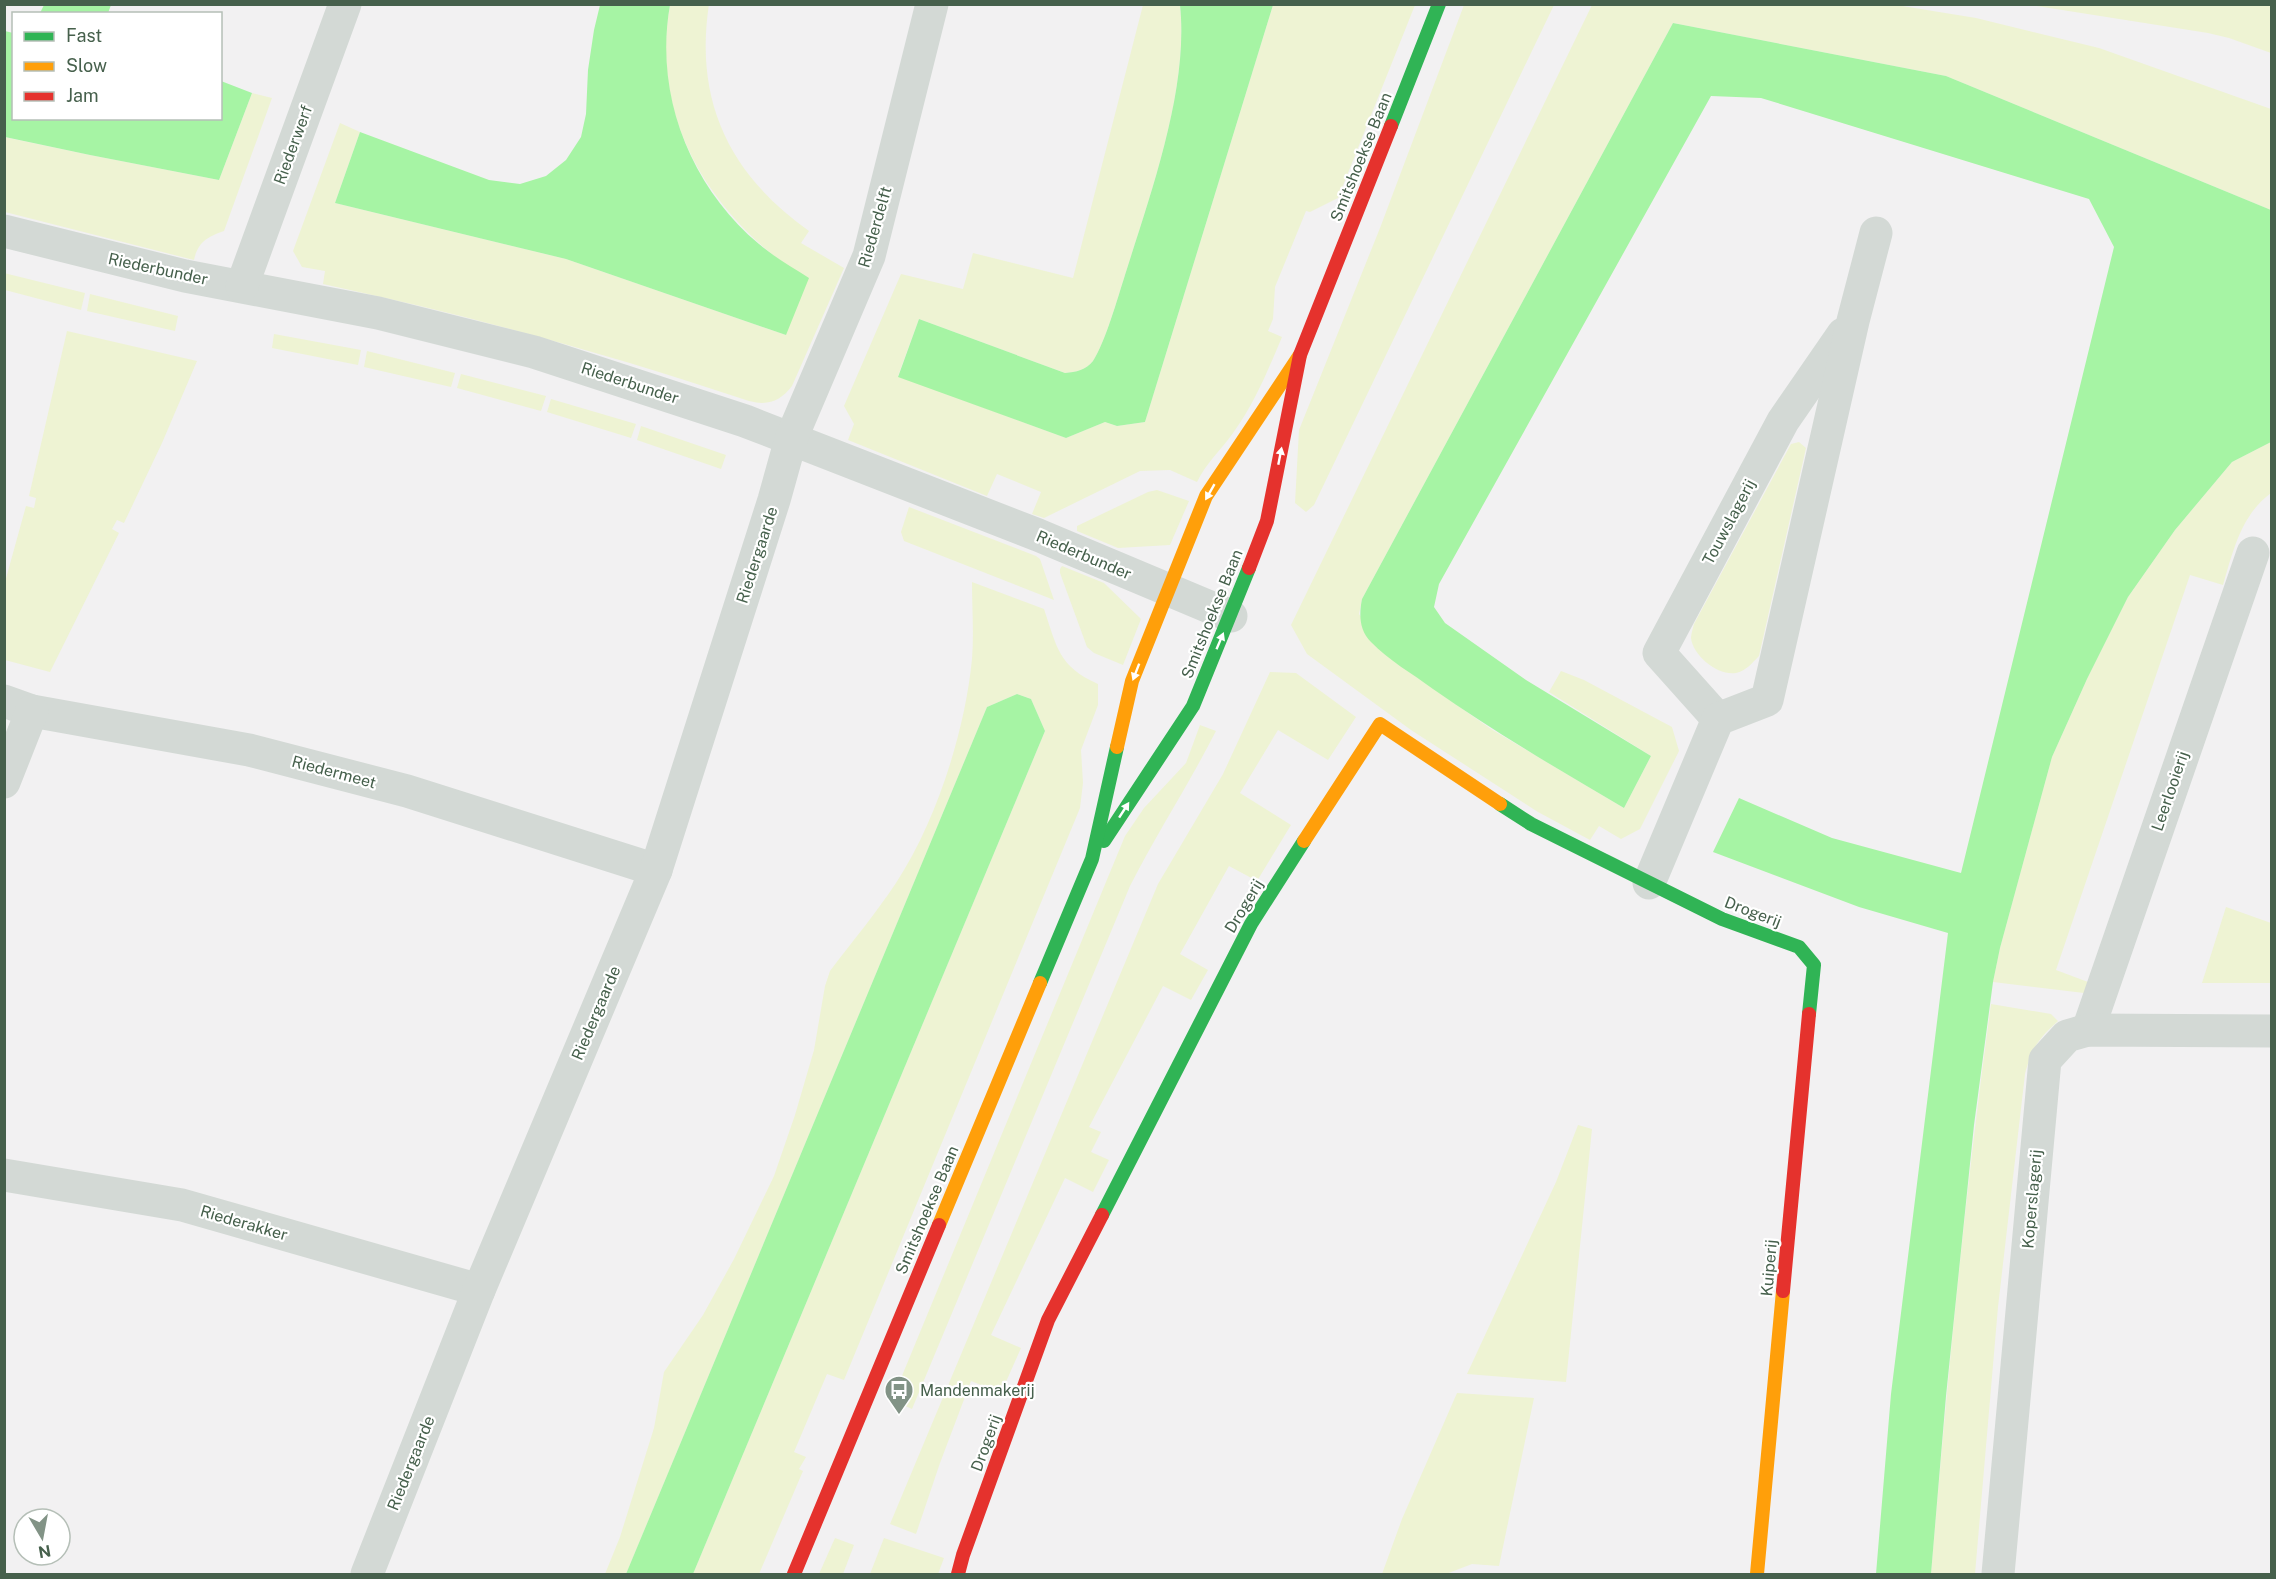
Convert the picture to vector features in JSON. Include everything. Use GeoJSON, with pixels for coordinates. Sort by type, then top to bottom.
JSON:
{"type":"FeatureCollection","features":[{"type":"Feature","properties":{"kind":"street","name":"Riederwerf"},"geometry":{"type":"LineString","coordinates":[[242,286],[345,4]]}},
{"type":"Feature","properties":{"kind":"street","name":"Riederdelft"},"geometry":{"type":"LineString","coordinates":[[790,440],[869,256],[932,4]]}},
{"type":"Feature","properties":{"kind":"street","name":"Smitshoekse Baan"},"geometry":{"type":"LineString","coordinates":[[1092,859],[1193,706],[1231,616],[1267,521],[1300,355],[1439,4]]}},
{"type":"Feature","properties":{"kind":"street","name":"Riederbunder"},"geometry":{"type":"LineString","coordinates":[[4,231],[185,276],[378,313],[534,352],[745,421],[1038,535],[1231,616]]}},
{"type":"Feature","properties":{"kind":"street","name":"Touwslagerij"},"geometry":{"type":"LineString","coordinates":[[1853,321],[1783,421],[1659,653],[1718,719],[1767,700],[1853,321],[1876,232]]}},
{"type":"Feature","properties":{"kind":"street","name":"Smitshoekse Baan"},"geometry":{"type":"LineString","coordinates":[[794,1575],[1092,859],[1132,681],[1206,495],[1300,355]]}},
{"type":"Feature","properties":{"kind":"street","name":"Riedergaarde"},"geometry":{"type":"LineString","coordinates":[[367,1575],[480,1290],[656,870],[774,500],[790,440]]}},
{"type":"Feature","properties":{"kind":"street","name":"Leerlooierij"},"geometry":{"type":"LineString","coordinates":[[2088,1030],[2253,553]]}},
{"type":"Feature","properties":{"kind":"street"},"geometry":{"type":"LineString","coordinates":[[4,782],[18,706]]}},
{"type":"Feature","properties":{"kind":"street","name":"Riedermeet"},"geometry":{"type":"LineString","coordinates":[[18,706],[249,750],[407,791],[656,870]]}},
{"type":"Feature","properties":{"kind":"street"},"geometry":{"type":"LineString","coordinates":[[1648,883],[1718,719]]}},
{"type":"Feature","properties":{"kind":"street","name":"Drogerij"},"geometry":{"type":"LineString","coordinates":[[958,1575],[963,1555],[1048,1320],[1251,924],[1380,724],[1531,824],[1722,919],[1799,947],[1814,965]]}},
{"type":"Feature","properties":{"kind":"street","name":"Kuiperij"},"geometry":{"type":"LineString","coordinates":[[1757,1575],[1814,965]]}},
{"type":"Feature","properties":{"kind":"street","name":"Koperslagerij"},"geometry":{"type":"LineString","coordinates":[[1998,1575],[2045,1060],[2067,1036],[2088,1030],[2271,1031]]}},
{"type":"Feature","properties":{"kind":"street","name":"Riederakker"},"geometry":{"type":"LineString","coordinates":[[4,1175],[182,1205],[480,1290]]}},
{"type":"Feature","properties":{"kind":"shaded area"},"geometry":{"type":"Polygon","coordinates":[[[44,4],[111,5],[108,12],[40,12],[44,4]]]}},
{"type":"Feature","properties":{"kind":"shaded area"},"geometry":{"type":"Polygon","coordinates":[[[709,4],[706,40],[707,73],[713,104],[724,133],[739,160],[758,186],[781,209],[809,231],[801,243],[844,268],[792,386],[778,399],[762,403],[749,401],[538,336],[323,284],[325,271],[302,267],[293,251],[340,123],[360,132],[335,203],[566,259],[786,335],[778,259],[725,208],[704,178],[687,147],[675,114],[668,79],[666,43],[670,5],[709,4]]]}},
{"type":"Feature","properties":{"kind":"shaded area"},"geometry":{"type":"Polygon","coordinates":[[[600,5],[670,5],[666,38],[667,72],[673,104],[696,166],[714,195],[735,221],[765,249],[809,278],[786,335],[566,259],[335,203],[360,132],[489,180],[520,184],[546,176],[566,160],[581,137],[586,114],[588,70],[600,5]]]}},
{"type":"Feature","properties":{"kind":"shaded area"},"geometry":{"type":"Polygon","coordinates":[[[1143,5],[1180,5],[1179,71],[1156,177],[1111,320],[1093,361],[1080,370],[1065,373],[919,319],[898,376],[1066,438],[1105,422],[1117,426],[1145,422],[1273,5],[1415,5],[1338,198],[1310,212],[1306,211],[1275,287],[1273,319],[1268,331],[1282,337],[1241,422],[1197,482],[1170,470],[1140,471],[1044,518],[1032,514],[1041,492],[997,474],[987,496],[848,440],[854,424],[844,406],[901,274],[963,289],[973,253],[1073,278],[1143,5]]]}},
{"type":"Feature","properties":{"kind":"shaded area"},"geometry":{"type":"Polygon","coordinates":[[[1180,5],[1273,5],[1145,422],[1117,426],[1105,422],[1066,438],[898,377],[919,319],[1065,373],[1087,367],[1093,361],[1115,307],[1165,142],[1179,71],[1180,5]]]}},
{"type":"Feature","properties":{"kind":"shaded area"},"geometry":{"type":"Polygon","coordinates":[[[1464,5],[1554,5],[1314,505],[1306,512],[1295,503],[1299,430],[1380,228],[1464,5]]]}},
{"type":"Feature","properties":{"kind":"shaded area"},"geometry":{"type":"Polygon","coordinates":[[[1592,5],[1896,5],[1976,18],[2099,48],[2271,109],[2271,210],[1946,76],[1673,23],[1362,599],[1359,614],[1394,661],[1491,729],[1624,808],[1651,756],[1549,692],[1561,671],[1584,680],[1672,727],[1679,751],[1640,829],[1621,839],[1599,826],[1590,840],[1538,812],[1411,730],[1307,654],[1291,625],[1592,5]]]}},
{"type":"Feature","properties":{"kind":"shaded area"},"geometry":{"type":"Polygon","coordinates":[[[2030,5],[2271,5],[2271,53],[2208,33],[2030,5]]]}},
{"type":"Feature","properties":{"kind":"shaded area"},"geometry":{"type":"Polygon","coordinates":[[[1673,23],[1946,76],[2271,210],[2271,442],[2232,462],[2175,530],[2128,597],[2087,679],[2052,757],[2000,948],[1993,982],[1974,1125],[1946,1396],[1931,1574],[1876,1574],[1891,1394],[1948,933],[1859,907],[1713,852],[1739,798],[1832,838],[1961,873],[2114,247],[2089,199],[1761,98],[1711,96],[1439,584],[1434,607],[1445,623],[1526,680],[1651,756],[1624,808],[1504,736],[1401,667],[1371,642],[1361,622],[1362,599],[1673,23]]]}},
{"type":"Feature","properties":{"kind":"shaded area"},"geometry":{"type":"Polygon","coordinates":[[[5,31],[12,33],[12,120],[222,120],[222,81],[252,93],[219,180],[5,137],[5,31]]]}},
{"type":"Feature","properties":{"kind":"shaded area"},"geometry":{"type":"Polygon","coordinates":[[[252,93],[272,98],[224,231],[204,241],[194,260],[5,212],[4,137],[219,180],[252,93]]]}},
{"type":"Feature","properties":{"kind":"shaded area"},"geometry":{"type":"Polygon","coordinates":[[[4,273],[85,293],[81,310],[5,290],[4,273]]]}},
{"type":"Feature","properties":{"kind":"shaded area"},"geometry":{"type":"Polygon","coordinates":[[[90,294],[178,316],[175,331],[87,311],[90,294]]]}},
{"type":"Feature","properties":{"kind":"shaded area"},"geometry":{"type":"Polygon","coordinates":[[[67,331],[197,361],[124,523],[117,520],[112,529],[119,533],[50,672],[5,660],[5,582],[26,506],[34,508],[36,498],[29,496],[67,331]]]}},
{"type":"Feature","properties":{"kind":"shaded area"},"geometry":{"type":"Polygon","coordinates":[[[274,334],[361,350],[358,365],[272,348],[274,334]]]}},
{"type":"Feature","properties":{"kind":"shaded area"},"geometry":{"type":"Polygon","coordinates":[[[367,351],[455,373],[451,387],[364,367],[367,351]]]}},
{"type":"Feature","properties":{"kind":"shaded area"},"geometry":{"type":"Polygon","coordinates":[[[461,374],[546,396],[541,411],[457,388],[461,374]]]}},
{"type":"Feature","properties":{"kind":"shaded area"},"geometry":{"type":"Polygon","coordinates":[[[551,399],[636,424],[631,438],[547,412],[551,399]]]}},
{"type":"Feature","properties":{"kind":"shaded area"},"geometry":{"type":"Polygon","coordinates":[[[641,426],[726,455],[721,469],[637,440],[641,426]]]}},
{"type":"Feature","properties":{"kind":"shaded area"},"geometry":{"type":"Polygon","coordinates":[[[1799,442],[1806,448],[1759,656],[1740,672],[1722,671],[1701,658],[1696,651],[1691,638],[1694,624],[1791,444],[1799,442]]]}},
{"type":"Feature","properties":{"kind":"shaded area"},"geometry":{"type":"Polygon","coordinates":[[[2271,442],[2271,493],[2252,512],[2245,523],[2223,585],[2190,575],[2056,970],[2088,982],[2084,993],[1993,982],[2000,948],[2052,757],[2087,679],[2128,597],[2175,530],[2232,462],[2271,442]]]}},
{"type":"Feature","properties":{"kind":"shaded area"},"geometry":{"type":"Polygon","coordinates":[[[1157,490],[1189,501],[1170,545],[1118,548],[1077,531],[1077,526],[1148,492],[1157,490]]]}},
{"type":"Feature","properties":{"kind":"shaded area"},"geometry":{"type":"Polygon","coordinates":[[[909,507],[1036,556],[1040,559],[1054,600],[904,541],[901,532],[909,507]]]}},
{"type":"Feature","properties":{"kind":"shaded area"},"geometry":{"type":"Polygon","coordinates":[[[1062,566],[1104,583],[1141,619],[1123,665],[1094,653],[1087,647],[1060,573],[1062,566]]]}},
{"type":"Feature","properties":{"kind":"shaded area"},"geometry":{"type":"Polygon","coordinates":[[[972,582],[1044,609],[1061,654],[1075,670],[1098,684],[1098,705],[1081,750],[1083,783],[1080,808],[844,1380],[827,1374],[794,1452],[806,1457],[799,1469],[803,1471],[759,1574],[693,1574],[1045,731],[1031,699],[1017,694],[987,707],[626,1574],[605,1574],[620,1537],[654,1428],[664,1372],[703,1315],[734,1259],[774,1176],[814,1050],[825,986],[830,971],[896,883],[924,833],[936,805],[955,746],[968,687],[973,650],[972,582]]]}},
{"type":"Feature","properties":{"kind":"shaded area"},"geometry":{"type":"Polygon","coordinates":[[[1270,672],[1296,673],[1356,717],[1328,760],[1278,730],[1240,793],[1291,825],[1257,881],[1229,866],[1180,954],[1208,970],[1191,1000],[1163,986],[1089,1127],[1101,1132],[1091,1152],[1109,1160],[1093,1192],[1065,1178],[991,1335],[1021,1348],[1001,1393],[971,1381],[916,1534],[890,1524],[1158,884],[1223,774],[1270,672]]]}},
{"type":"Feature","properties":{"kind":"shaded area"},"geometry":{"type":"Polygon","coordinates":[[[1017,694],[1031,699],[1045,731],[693,1574],[626,1574],[987,707],[1017,694]]]}},
{"type":"Feature","properties":{"kind":"shaded area"},"geometry":{"type":"Polygon","coordinates":[[[1200,725],[1216,731],[1130,886],[912,1409],[892,1400],[1125,836],[1144,808],[1186,763],[1200,725]]]}},
{"type":"Feature","properties":{"kind":"shaded area"},"geometry":{"type":"Polygon","coordinates":[[[2226,907],[2271,923],[2271,983],[2202,983],[2226,907]]]}},
{"type":"Feature","properties":{"kind":"shaded area"},"geometry":{"type":"Polygon","coordinates":[[[1991,1004],[2051,1014],[2058,1021],[2037,1044],[2025,1074],[1998,1307],[1975,1574],[1931,1574],[1957,1289],[1991,1004]]]}},
{"type":"Feature","properties":{"kind":"shaded area"},"geometry":{"type":"Polygon","coordinates":[[[1578,1125],[1592,1129],[1566,1382],[1467,1374],[1556,1182],[1578,1125]]]}},
{"type":"Feature","properties":{"kind":"shaded area"},"geometry":{"type":"Polygon","coordinates":[[[1457,1393],[1534,1398],[1499,1566],[1472,1564],[1446,1574],[1382,1574],[1402,1519],[1457,1393]]]}},
{"type":"Feature","properties":{"kind":"shaded area"},"geometry":{"type":"Polygon","coordinates":[[[835,1538],[854,1545],[843,1574],[819,1574],[835,1538]]]}},
{"type":"Feature","properties":{"kind":"shaded area"},"geometry":{"type":"Polygon","coordinates":[[[884,1538],[944,1558],[938,1574],[870,1574],[884,1538]]]}},
{"type":"Feature","properties":{"kind":"traffic: fast"},"geometry":{"type":"LineString","coordinates":[[1391,126],[1439,4]]}},
{"type":"Feature","properties":{"kind":"traffic: fast"},"geometry":{"type":"LineString","coordinates":[[1104,841],[1193,706],[1249,568]]}},
{"type":"Feature","properties":{"kind":"traffic: fast"},"geometry":{"type":"LineString","coordinates":[[1040,983],[1092,859],[1117,747]]}},
{"type":"Feature","properties":{"kind":"traffic: fast"},"geometry":{"type":"LineString","coordinates":[[1500,804],[1531,824],[1722,919],[1799,947],[1814,965],[1809,1014]]}},
{"type":"Feature","properties":{"kind":"traffic: fast"},"geometry":{"type":"LineString","coordinates":[[1102,1215],[1251,924],[1304,841]]}},
{"type":"Feature","properties":{"kind":"traffic: slow"},"geometry":{"type":"LineString","coordinates":[[1117,747],[1132,681],[1206,496],[1300,355]]}},
{"type":"Feature","properties":{"kind":"traffic: slow"},"geometry":{"type":"LineString","coordinates":[[1304,841],[1380,724],[1500,804]]}},
{"type":"Feature","properties":{"kind":"traffic: slow"},"geometry":{"type":"LineString","coordinates":[[939,1225],[1040,983]]}},
{"type":"Feature","properties":{"kind":"traffic: slow"},"geometry":{"type":"LineString","coordinates":[[1757,1574],[1783,1291]]}},
{"type":"Feature","properties":{"kind":"traffic: jam"},"geometry":{"type":"LineString","coordinates":[[1249,568],[1267,521],[1300,355],[1391,126]]}},
{"type":"Feature","properties":{"kind":"traffic: jam"},"geometry":{"type":"LineString","coordinates":[[1783,1291],[1809,1014]]}},
{"type":"Feature","properties":{"kind":"traffic: jam"},"geometry":{"type":"LineString","coordinates":[[958,1574],[1048,1320],[1102,1215]]}},
{"type":"Feature","properties":{"kind":"traffic: jam"},"geometry":{"type":"LineString","coordinates":[[794,1574],[939,1225]]}},
{"type":"Feature","properties":{"kind":"place","name":"Mandenmakerij"},"geometry":{"type":"Point","coordinates":[899,1416]}}]}
